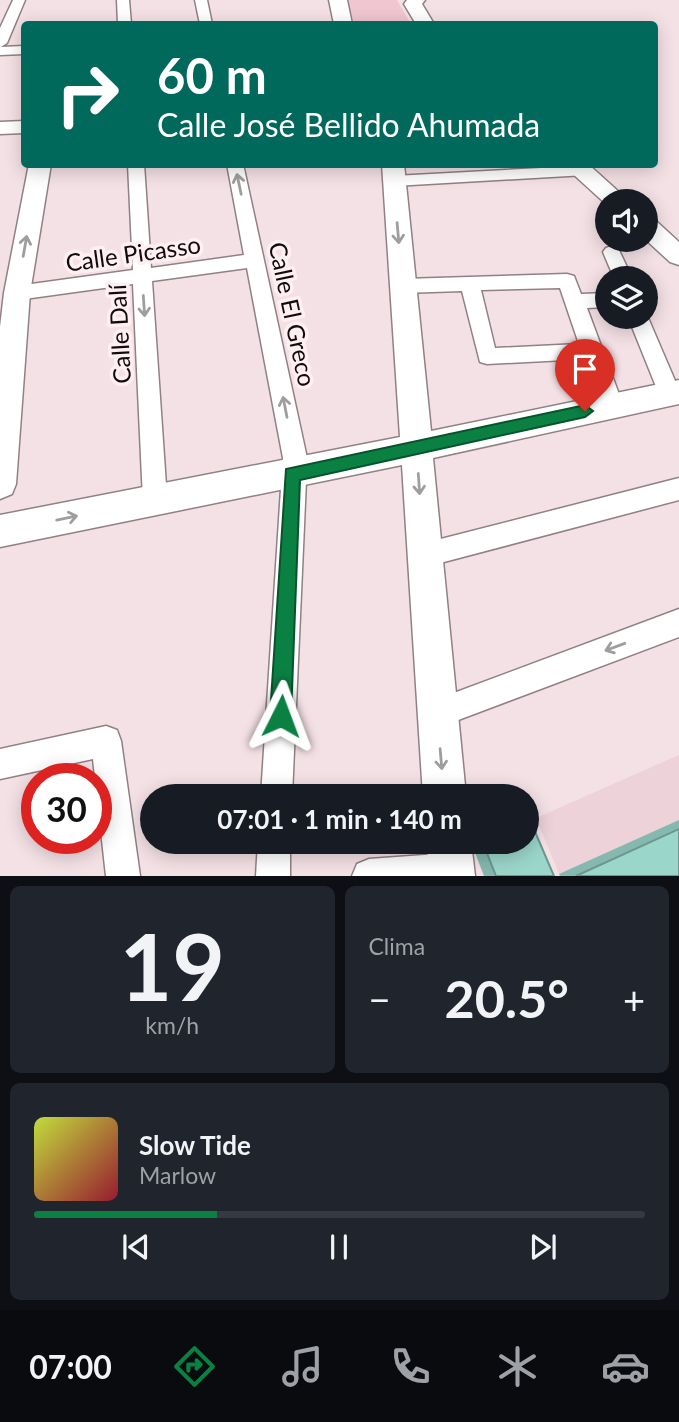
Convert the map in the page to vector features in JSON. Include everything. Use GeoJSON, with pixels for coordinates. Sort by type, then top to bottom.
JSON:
{"type":"FeatureCollection","features":[{"type":"Feature","properties":{"kind":"street"},"geometry":{"type":"LineString","coordinates":[[0,43],[19,0]]}},
{"type":"Feature","properties":{"kind":"street"},"geometry":{"type":"LineString","coordinates":[[123,0],[125,21]]}},
{"type":"Feature","properties":{"kind":"street"},"geometry":{"type":"LineString","coordinates":[[201,0],[205,21]]}},
{"type":"Feature","properties":{"kind":"street"},"geometry":{"type":"LineString","coordinates":[[338,0],[342,21]]}},
{"type":"Feature","properties":{"kind":"street"},"geometry":{"type":"LineString","coordinates":[[413,1],[423,21]]}},
{"type":"Feature","properties":{"kind":"street"},"geometry":{"type":"LineString","coordinates":[[0,51],[21,50]]}},
{"type":"Feature","properties":{"kind":"street"},"geometry":{"type":"LineString","coordinates":[[0,128],[21,127]]}},
{"type":"Feature","properties":{"kind":"street"},"geometry":{"type":"LineString","coordinates":[[0,484],[5,369],[39,168]]}},
{"type":"Feature","properties":{"kind":"street","name":"Calle Dalí"},"geometry":{"type":"LineString","coordinates":[[136,168],[155,500]]}},
{"type":"Feature","properties":{"kind":"street","name":"Calle El Greco"},"geometry":{"type":"LineString","coordinates":[[236,168],[295,457],[278,784]]}},
{"type":"Feature","properties":{"kind":"street"},"geometry":{"type":"LineString","coordinates":[[444,784],[393,173],[577,168],[602,189]]}},
{"type":"Feature","properties":{"kind":"street"},"geometry":{"type":"LineString","coordinates":[[658,237],[679,256]]}},
{"type":"Feature","properties":{"kind":"street"},"geometry":{"type":"LineString","coordinates":[[612,252],[617,266]]}},
{"type":"Feature","properties":{"kind":"street","name":"Calle Picasso"},"geometry":{"type":"LineString","coordinates":[[17,293],[255,260]]}},
{"type":"Feature","properties":{"kind":"street"},"geometry":{"type":"LineString","coordinates":[[403,286],[567,281],[612,405]]}},
{"type":"Feature","properties":{"kind":"street"},"geometry":{"type":"LineString","coordinates":[[470,284],[487,356],[592,351]]}},
{"type":"Feature","properties":{"kind":"street"},"geometry":{"type":"LineString","coordinates":[[575,301],[595,300]]}},
{"type":"Feature","properties":{"kind":"street"},"geometry":{"type":"LineString","coordinates":[[0,531],[292,474],[675,393],[644,329]]}},
{"type":"Feature","properties":{"kind":"street"},"geometry":{"type":"LineString","coordinates":[[425,555],[679,489]]}},
{"type":"Feature","properties":{"kind":"street"},"geometry":{"type":"LineString","coordinates":[[437,713],[679,623]]}},
{"type":"Feature","properties":{"kind":"street"},"geometry":{"type":"LineString","coordinates":[[0,764],[106,741],[124,876]]}},
{"type":"Feature","properties":{"kind":"street"},"geometry":{"type":"LineString","coordinates":[[273,876],[274,854]]}},
{"type":"Feature","properties":{"kind":"street"},"geometry":{"type":"LineString","coordinates":[[369,876],[451,862]]}},
{"type":"Feature","properties":{"kind":"shaded area"},"geometry":{"type":"Polygon","coordinates":[[[347,0],[397,0],[409,21],[353,21],[347,0]]]}},
{"type":"Feature","properties":{"kind":"shaded area"},"geometry":{"type":"Polygon","coordinates":[[[679,755],[679,876],[560,876],[539,825],[539,817],[679,755]]]}},
{"type":"Feature","properties":{"kind":"building"},"geometry":{"type":"Polygon","coordinates":[[[679,829],[679,876],[576,876],[679,829]]]}},
{"type":"Feature","properties":{"kind":"building"},"geometry":{"type":"Polygon","coordinates":[[[539,841],[554,876],[496,876],[487,854],[539,854],[539,841]]]}},
{"type":"Feature","properties":{"kind":"route"},"geometry":{"type":"LineString","coordinates":[[281,716],[292,474],[585,411]]}}]}
